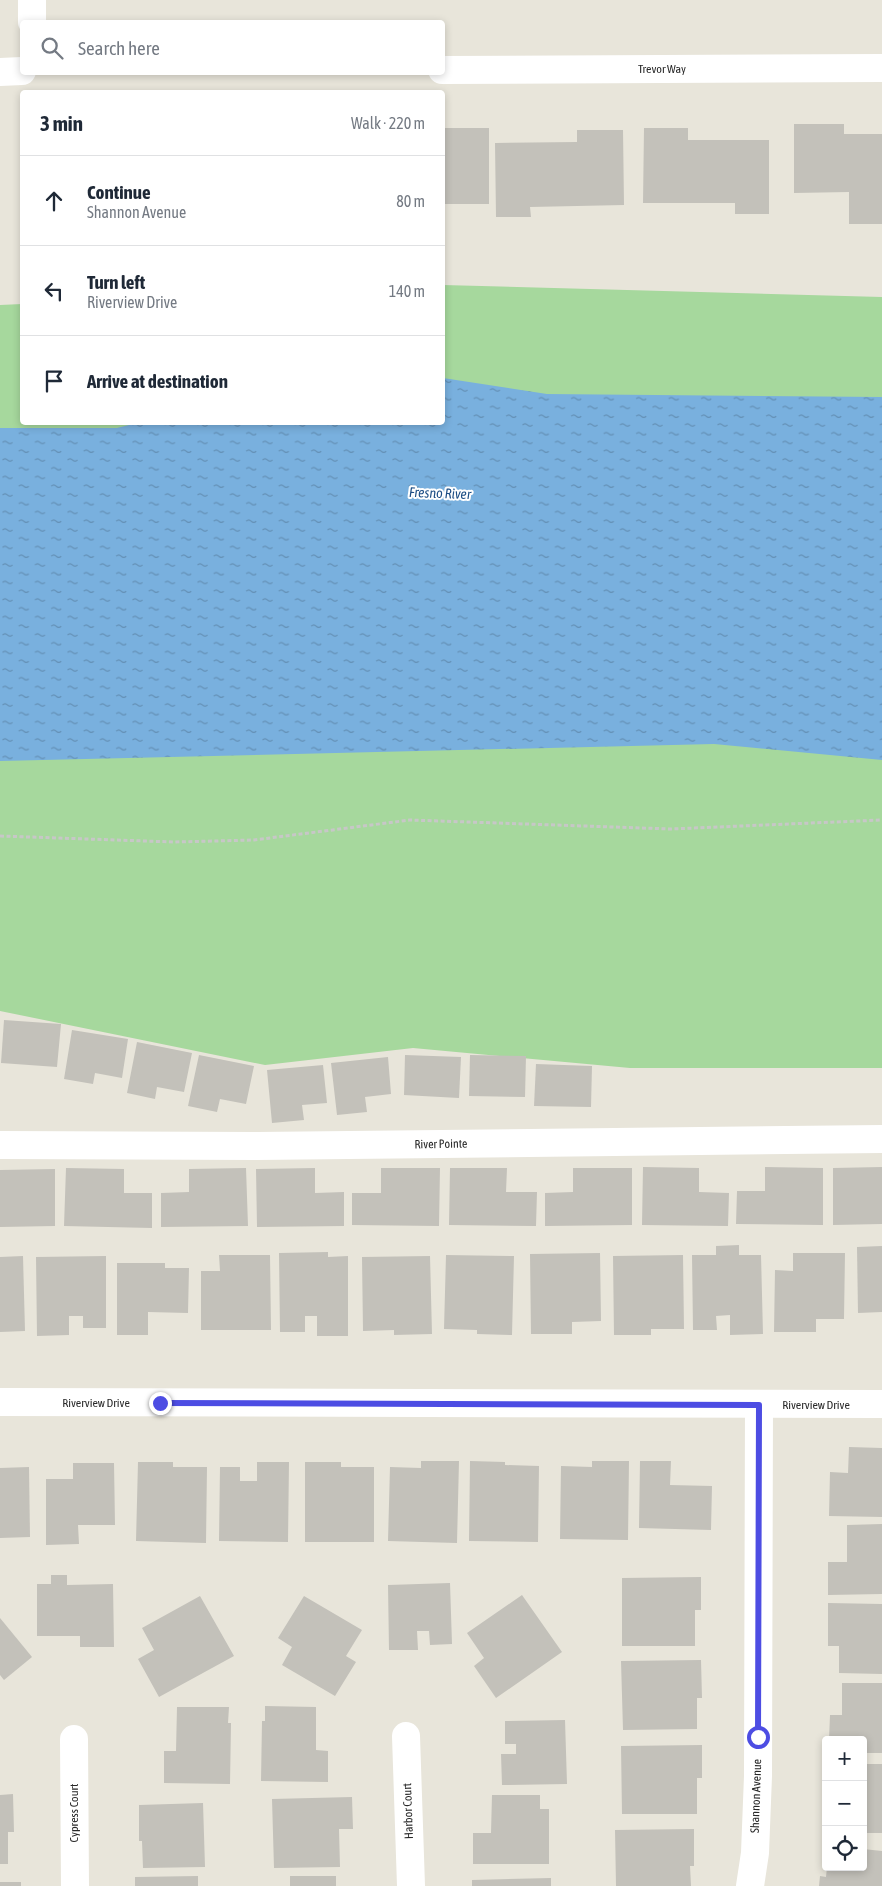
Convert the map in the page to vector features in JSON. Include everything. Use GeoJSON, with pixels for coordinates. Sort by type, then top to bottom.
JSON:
{"type":"FeatureCollection","features":[{"type":"Feature","properties":{"kind":"street"},"geometry":{"type":"LineString","coordinates":[[32,0],[32,20]]}},
{"type":"Feature","properties":{"kind":"street","name":"Trevor Way"},"geometry":{"type":"LineString","coordinates":[[445,70],[882,68]]}},
{"type":"Feature","properties":{"kind":"street"},"geometry":{"type":"LineString","coordinates":[[0,72],[20,72]]}},
{"type":"Feature","properties":{"kind":"street","name":"River Pointe"},"geometry":{"type":"LineString","coordinates":[[0,1144],[257,1146],[882,1139]]}},
{"type":"Feature","properties":{"kind":"street","name":"Riverview Drive"},"geometry":{"type":"LineString","coordinates":[[0,1402],[882,1404]]}},
{"type":"Feature","properties":{"kind":"street","name":"Shannon Avenue"},"geometry":{"type":"LineString","coordinates":[[750,1886],[755,1853],[758,1776],[759,1405]]}},
{"type":"Feature","properties":{"kind":"street","name":"Harbor Court"},"geometry":{"type":"LineString","coordinates":[[406,1736],[411,1886]]}},
{"type":"Feature","properties":{"kind":"street","name":"Cypress Court"},"geometry":{"type":"LineString","coordinates":[[74,1739],[75,1886]]}},
{"type":"Feature","properties":{"kind":"path"},"geometry":{"type":"LineString","coordinates":[[0,836],[183,842],[254,840],[410,820],[671,829],[882,820]]}},
{"type":"Feature","properties":{"kind":"green space"},"geometry":{"type":"Polygon","coordinates":[[[445,285],[882,297],[882,1068],[630,1068],[413,1048],[265,1065],[0,1011],[0,305],[20,304],[20,425],[445,425],[445,285]]]}},
{"type":"Feature","properties":{"kind":"water","name":"Fresno River"},"geometry":{"type":"Polygon","coordinates":[[[445,378],[547,394],[882,397],[882,760],[714,744],[0,761],[0,428],[117,428],[129,425],[445,425],[445,378]]]}},
{"type":"Feature","properties":{"kind":"building"},"geometry":{"type":"Polygon","coordinates":[[[794,124],[844,124],[844,134],[882,134],[882,224],[849,224],[849,192],[794,193],[794,124]]]}},
{"type":"Feature","properties":{"kind":"building"},"geometry":{"type":"Polygon","coordinates":[[[445,128],[489,128],[489,204],[445,204],[445,128]]]}},
{"type":"Feature","properties":{"kind":"building"},"geometry":{"type":"Polygon","coordinates":[[[644,128],[688,128],[688,140],[769,140],[769,214],[735,214],[735,203],[643,203],[644,128]]]}},
{"type":"Feature","properties":{"kind":"building"},"geometry":{"type":"Polygon","coordinates":[[[577,130],[623,130],[624,205],[530,207],[531,217],[496,217],[495,143],[577,142],[577,130]]]}},
{"type":"Feature","properties":{"kind":"building"},"geometry":{"type":"Polygon","coordinates":[[[4,1020],[61,1024],[57,1067],[1,1063],[4,1020]]]}},
{"type":"Feature","properties":{"kind":"building"},"geometry":{"type":"Polygon","coordinates":[[[72,1030],[128,1039],[122,1078],[95,1073],[93,1084],[64,1079],[72,1030]]]}},
{"type":"Feature","properties":{"kind":"building"},"geometry":{"type":"Polygon","coordinates":[[[137,1042],[192,1053],[184,1092],[157,1087],[155,1099],[127,1093],[137,1042]]]}},
{"type":"Feature","properties":{"kind":"building"},"geometry":{"type":"Polygon","coordinates":[[[199,1055],[254,1066],[246,1104],[220,1099],[217,1112],[188,1106],[199,1055]]]}},
{"type":"Feature","properties":{"kind":"building"},"geometry":{"type":"Polygon","coordinates":[[[405,1055],[461,1057],[459,1098],[404,1095],[405,1055]]]}},
{"type":"Feature","properties":{"kind":"building"},"geometry":{"type":"Polygon","coordinates":[[[470,1055],[526,1056],[525,1097],[469,1096],[470,1055]]]}},
{"type":"Feature","properties":{"kind":"building"},"geometry":{"type":"Polygon","coordinates":[[[388,1057],[391,1094],[365,1097],[367,1112],[337,1115],[331,1063],[388,1057]]]}},
{"type":"Feature","properties":{"kind":"building"},"geometry":{"type":"Polygon","coordinates":[[[536,1064],[592,1066],[591,1107],[534,1106],[536,1064]]]}},
{"type":"Feature","properties":{"kind":"building"},"geometry":{"type":"Polygon","coordinates":[[[323,1065],[327,1103],[302,1105],[304,1120],[272,1123],[267,1070],[323,1065]]]}},
{"type":"Feature","properties":{"kind":"building"},"geometry":{"type":"Polygon","coordinates":[[[643,1167],[699,1168],[699,1192],[729,1193],[728,1226],[642,1225],[643,1167]]]}},
{"type":"Feature","properties":{"kind":"building"},"geometry":{"type":"Polygon","coordinates":[[[765,1167],[823,1168],[823,1225],[736,1224],[737,1191],[765,1191],[765,1167]]]}},
{"type":"Feature","properties":{"kind":"building"},"geometry":{"type":"Polygon","coordinates":[[[882,1167],[882,1224],[833,1225],[833,1168],[882,1167]]]}},
{"type":"Feature","properties":{"kind":"building"},"geometry":{"type":"Polygon","coordinates":[[[66,1168],[124,1169],[124,1193],[152,1193],[152,1228],[64,1226],[66,1168]]]}},
{"type":"Feature","properties":{"kind":"building"},"geometry":{"type":"Polygon","coordinates":[[[246,1168],[248,1226],[161,1227],[161,1193],[189,1192],[189,1169],[246,1168]]]}},
{"type":"Feature","properties":{"kind":"building"},"geometry":{"type":"Polygon","coordinates":[[[315,1168],[315,1193],[344,1192],[344,1226],[257,1227],[256,1169],[315,1168]]]}},
{"type":"Feature","properties":{"kind":"building"},"geometry":{"type":"Polygon","coordinates":[[[381,1168],[440,1168],[439,1226],[352,1225],[352,1193],[381,1193],[381,1168]]]}},
{"type":"Feature","properties":{"kind":"building"},"geometry":{"type":"Polygon","coordinates":[[[450,1168],[507,1168],[506,1192],[537,1192],[536,1226],[449,1225],[450,1168]]]}},
{"type":"Feature","properties":{"kind":"building"},"geometry":{"type":"Polygon","coordinates":[[[573,1168],[632,1168],[632,1225],[545,1226],[545,1193],[573,1192],[573,1168]]]}},
{"type":"Feature","properties":{"kind":"building"},"geometry":{"type":"Polygon","coordinates":[[[55,1169],[55,1226],[0,1227],[0,1170],[55,1169]]]}},
{"type":"Feature","properties":{"kind":"building"},"geometry":{"type":"Polygon","coordinates":[[[739,1245],[739,1255],[761,1255],[763,1334],[730,1335],[730,1315],[716,1316],[717,1330],[693,1330],[692,1255],[716,1255],[716,1246],[739,1245]]]}},
{"type":"Feature","properties":{"kind":"building"},"geometry":{"type":"Polygon","coordinates":[[[882,1246],[882,1312],[858,1313],[857,1247],[882,1246]]]}},
{"type":"Feature","properties":{"kind":"building"},"geometry":{"type":"Polygon","coordinates":[[[328,1252],[328,1257],[348,1256],[348,1336],[317,1336],[317,1316],[305,1316],[305,1332],[280,1332],[279,1253],[328,1252]]]}},
{"type":"Feature","properties":{"kind":"building"},"geometry":{"type":"Polygon","coordinates":[[[600,1253],[601,1321],[572,1322],[572,1334],[531,1334],[530,1254],[600,1253]]]}},
{"type":"Feature","properties":{"kind":"building"},"geometry":{"type":"Polygon","coordinates":[[[793,1253],[845,1253],[844,1319],[816,1319],[816,1332],[774,1332],[775,1270],[793,1271],[793,1253]]]}},
{"type":"Feature","properties":{"kind":"building"},"geometry":{"type":"Polygon","coordinates":[[[219,1255],[270,1255],[271,1330],[201,1330],[201,1271],[220,1271],[219,1255]]]}},
{"type":"Feature","properties":{"kind":"building"},"geometry":{"type":"Polygon","coordinates":[[[446,1255],[514,1256],[512,1335],[477,1334],[477,1330],[444,1329],[446,1255]]]}},
{"type":"Feature","properties":{"kind":"building"},"geometry":{"type":"Polygon","coordinates":[[[683,1255],[684,1329],[651,1329],[651,1335],[614,1335],[613,1256],[683,1255]]]}},
{"type":"Feature","properties":{"kind":"building"},"geometry":{"type":"Polygon","coordinates":[[[23,1256],[25,1331],[0,1332],[0,1257],[23,1256]]]}},
{"type":"Feature","properties":{"kind":"building"},"geometry":{"type":"Polygon","coordinates":[[[106,1256],[106,1328],[83,1328],[83,1316],[69,1316],[69,1335],[37,1336],[36,1257],[106,1256]]]}},
{"type":"Feature","properties":{"kind":"building"},"geometry":{"type":"Polygon","coordinates":[[[430,1256],[432,1334],[394,1335],[394,1330],[363,1331],[362,1257],[430,1256]]]}},
{"type":"Feature","properties":{"kind":"building"},"geometry":{"type":"Polygon","coordinates":[[[117,1263],[165,1263],[165,1268],[189,1268],[188,1313],[148,1312],[148,1335],[117,1335],[117,1263]]]}},
{"type":"Feature","properties":{"kind":"building"},"geometry":{"type":"Polygon","coordinates":[[[849,1447],[882,1448],[882,1517],[829,1516],[830,1472],[848,1473],[849,1447]]]}},
{"type":"Feature","properties":{"kind":"building"},"geometry":{"type":"Polygon","coordinates":[[[421,1461],[459,1461],[457,1543],[388,1541],[390,1467],[421,1468],[421,1461]]]}},
{"type":"Feature","properties":{"kind":"building"},"geometry":{"type":"Polygon","coordinates":[[[470,1461],[505,1462],[505,1465],[539,1466],[538,1542],[469,1541],[470,1461]]]}},
{"type":"Feature","properties":{"kind":"building"},"geometry":{"type":"Polygon","coordinates":[[[592,1461],[629,1461],[628,1540],[560,1539],[561,1466],[592,1467],[592,1461]]]}},
{"type":"Feature","properties":{"kind":"building"},"geometry":{"type":"Polygon","coordinates":[[[640,1461],[671,1461],[670,1485],[712,1486],[711,1530],[639,1528],[640,1461]]]}},
{"type":"Feature","properties":{"kind":"building"},"geometry":{"type":"Polygon","coordinates":[[[138,1462],[173,1462],[173,1467],[207,1467],[206,1543],[136,1541],[138,1462]]]}},
{"type":"Feature","properties":{"kind":"building"},"geometry":{"type":"Polygon","coordinates":[[[257,1462],[289,1462],[288,1542],[219,1541],[220,1467],[240,1467],[240,1481],[257,1481],[257,1462]]]}},
{"type":"Feature","properties":{"kind":"building"},"geometry":{"type":"Polygon","coordinates":[[[305,1462],[341,1462],[341,1467],[374,1467],[374,1542],[305,1542],[305,1462]]]}},
{"type":"Feature","properties":{"kind":"building"},"geometry":{"type":"Polygon","coordinates":[[[73,1463],[114,1463],[115,1525],[78,1525],[79,1544],[46,1545],[46,1479],[73,1479],[73,1463]]]}},
{"type":"Feature","properties":{"kind":"building"},"geometry":{"type":"Polygon","coordinates":[[[29,1467],[30,1537],[0,1538],[0,1468],[29,1467]]]}},
{"type":"Feature","properties":{"kind":"building"},"geometry":{"type":"Polygon","coordinates":[[[882,1524],[882,1594],[828,1595],[828,1562],[847,1562],[847,1525],[882,1524]]]}},
{"type":"Feature","properties":{"kind":"building"},"geometry":{"type":"Polygon","coordinates":[[[51,1575],[67,1575],[67,1585],[113,1584],[114,1647],[80,1647],[80,1636],[37,1636],[37,1584],[51,1584],[51,1575]]]}},
{"type":"Feature","properties":{"kind":"building"},"geometry":{"type":"Polygon","coordinates":[[[701,1577],[701,1610],[695,1610],[695,1646],[622,1646],[622,1578],[701,1577]]]}},
{"type":"Feature","properties":{"kind":"building"},"geometry":{"type":"Polygon","coordinates":[[[450,1583],[452,1644],[430,1645],[429,1631],[417,1631],[418,1650],[389,1650],[388,1585],[450,1583]]]}},
{"type":"Feature","properties":{"kind":"building"},"geometry":{"type":"Polygon","coordinates":[[[522,1595],[562,1652],[496,1698],[474,1666],[484,1658],[467,1633],[522,1595]]]}},
{"type":"Feature","properties":{"kind":"building"},"geometry":{"type":"Polygon","coordinates":[[[200,1596],[234,1656],[159,1697],[138,1659],[154,1650],[142,1628],[200,1596]]]}},
{"type":"Feature","properties":{"kind":"building"},"geometry":{"type":"Polygon","coordinates":[[[304,1596],[362,1630],[346,1656],[356,1662],[335,1696],[282,1665],[292,1647],[278,1638],[304,1596]]]}},
{"type":"Feature","properties":{"kind":"building"},"geometry":{"type":"Polygon","coordinates":[[[828,1603],[882,1604],[882,1674],[839,1673],[839,1646],[828,1646],[828,1603]]]}},
{"type":"Feature","properties":{"kind":"building"},"geometry":{"type":"Polygon","coordinates":[[[0,1618],[32,1657],[4,1680],[0,1675],[0,1618]]]}},
{"type":"Feature","properties":{"kind":"building"},"geometry":{"type":"Polygon","coordinates":[[[701,1660],[702,1698],[697,1698],[697,1729],[623,1730],[621,1661],[701,1660]]]}},
{"type":"Feature","properties":{"kind":"building"},"geometry":{"type":"Polygon","coordinates":[[[842,1683],[882,1683],[882,1753],[867,1753],[867,1736],[829,1736],[830,1715],[842,1715],[842,1683]]]}},
{"type":"Feature","properties":{"kind":"building"},"geometry":{"type":"Polygon","coordinates":[[[265,1706],[316,1707],[316,1750],[328,1751],[328,1782],[261,1781],[262,1721],[265,1721],[265,1706]]]}},
{"type":"Feature","properties":{"kind":"building"},"geometry":{"type":"Polygon","coordinates":[[[177,1707],[229,1707],[228,1723],[231,1723],[230,1784],[164,1783],[164,1751],[176,1751],[177,1707]]]}},
{"type":"Feature","properties":{"kind":"building"},"geometry":{"type":"Polygon","coordinates":[[[565,1720],[567,1784],[502,1785],[501,1754],[516,1754],[516,1744],[505,1744],[505,1721],[565,1720]]]}},
{"type":"Feature","properties":{"kind":"building"},"geometry":{"type":"Polygon","coordinates":[[[702,1745],[702,1778],[697,1778],[697,1814],[622,1814],[621,1746],[702,1745]]]}},
{"type":"Feature","properties":{"kind":"building"},"geometry":{"type":"Polygon","coordinates":[[[867,1764],[882,1764],[882,1833],[867,1833],[867,1764]]]}},
{"type":"Feature","properties":{"kind":"building"},"geometry":{"type":"Polygon","coordinates":[[[13,1794],[14,1832],[8,1832],[8,1864],[0,1864],[0,1795],[13,1794]]]}},
{"type":"Feature","properties":{"kind":"building"},"geometry":{"type":"Polygon","coordinates":[[[492,1795],[540,1795],[540,1809],[549,1809],[549,1864],[473,1864],[473,1833],[491,1833],[492,1795]]]}},
{"type":"Feature","properties":{"kind":"building"},"geometry":{"type":"Polygon","coordinates":[[[352,1797],[353,1829],[339,1829],[340,1867],[274,1868],[272,1799],[352,1797]]]}},
{"type":"Feature","properties":{"kind":"building"},"geometry":{"type":"Polygon","coordinates":[[[203,1803],[205,1867],[143,1868],[142,1841],[139,1841],[139,1805],[203,1803]]]}},
{"type":"Feature","properties":{"kind":"building"},"geometry":{"type":"Polygon","coordinates":[[[694,1829],[694,1866],[690,1866],[691,1886],[616,1886],[615,1830],[694,1829]]]}},
{"type":"Feature","properties":{"kind":"building"},"geometry":{"type":"Polygon","coordinates":[[[867,1849],[882,1851],[882,1886],[819,1886],[820,1876],[826,1877],[827,1871],[867,1871],[867,1849]]]}},
{"type":"Feature","properties":{"kind":"building"},"geometry":{"type":"Polygon","coordinates":[[[198,1876],[198,1886],[135,1886],[135,1877],[198,1876]]]}},
{"type":"Feature","properties":{"kind":"building"},"geometry":{"type":"Polygon","coordinates":[[[290,1876],[336,1876],[336,1886],[290,1886],[290,1876]]]}},
{"type":"Feature","properties":{"kind":"building"},"geometry":{"type":"Polygon","coordinates":[[[551,1878],[551,1886],[472,1886],[472,1880],[551,1878]]]}},
{"type":"Feature","properties":{"kind":"building"},"geometry":{"type":"Polygon","coordinates":[[[0,1882],[21,1882],[21,1886],[0,1886],[0,1882]]]}},
{"type":"Feature","properties":{"kind":"route"},"geometry":{"type":"LineString","coordinates":[[160,1403],[759,1405],[758,1737]]}}]}
